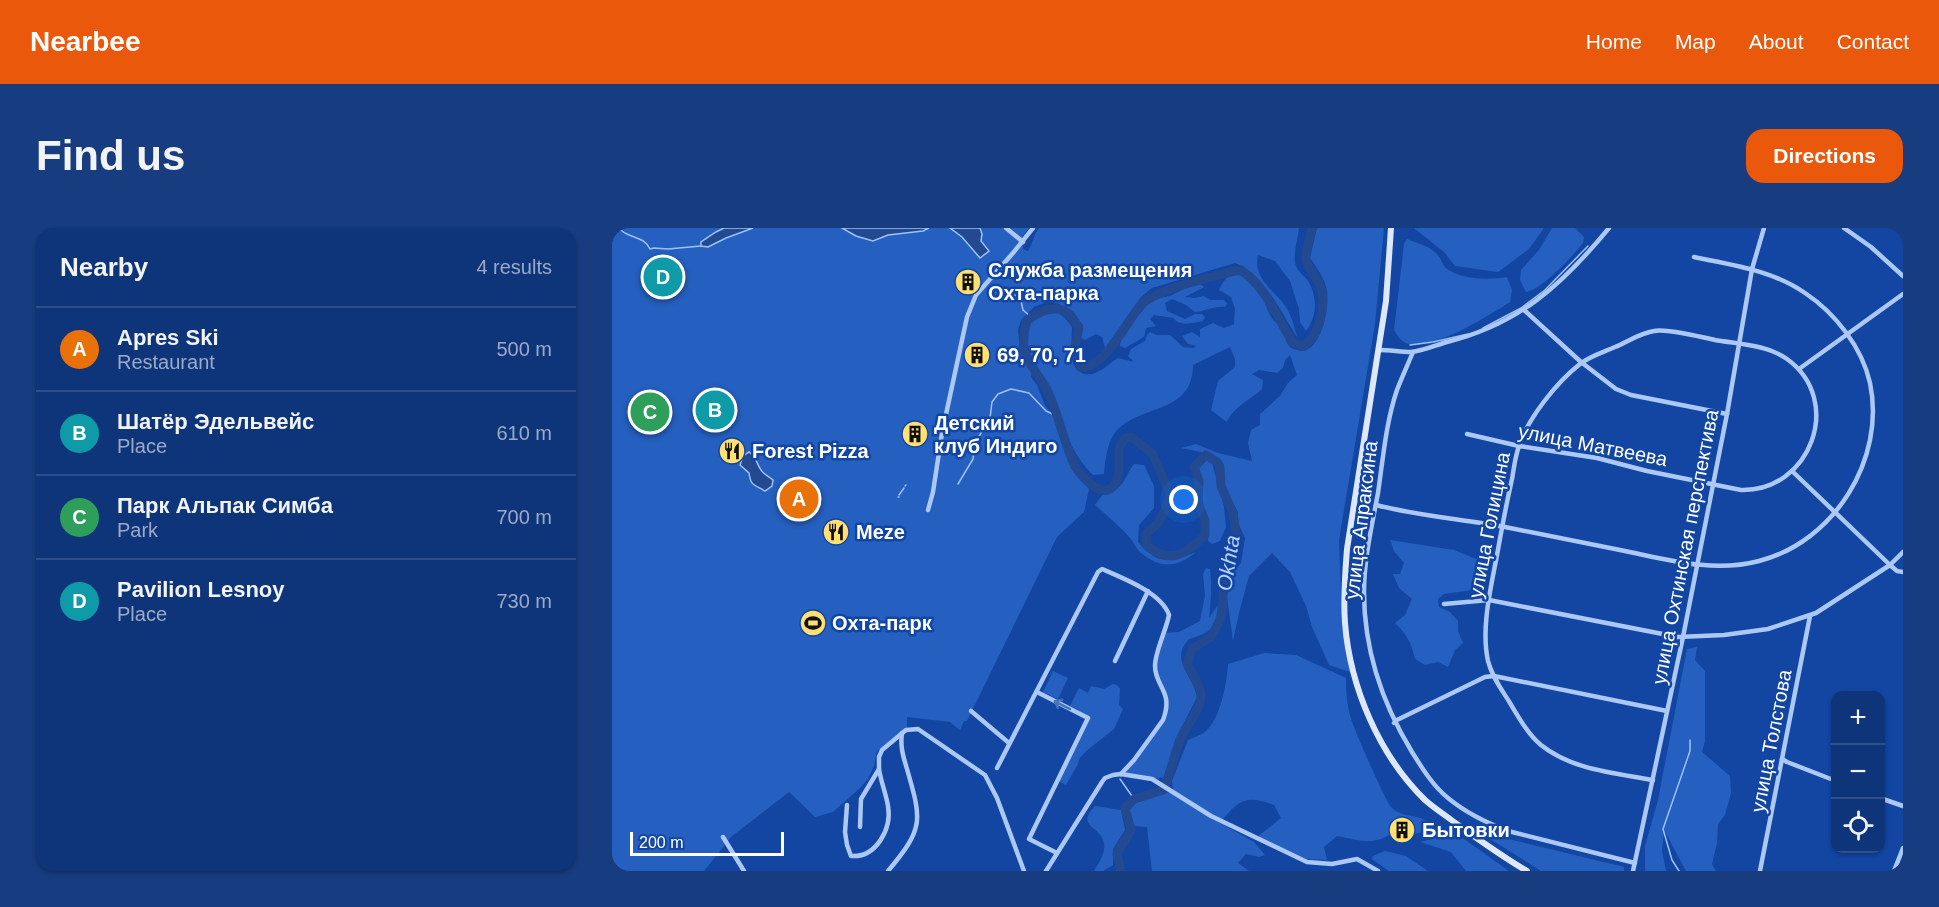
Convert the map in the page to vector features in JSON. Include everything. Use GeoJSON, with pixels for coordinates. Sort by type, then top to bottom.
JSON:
{"type":"FeatureCollection","features":[{"type":"Feature","properties":{"kind":"street"},"geometry":{"type":"LineString","coordinates":[[1006,228],[1023,242]]}},
{"type":"Feature","properties":{"kind":"street"},"geometry":{"type":"LineString","coordinates":[[928,510],[967,317],[976,295],[1033,228]]}},
{"type":"Feature","properties":{"kind":"street"},"geometry":{"type":"LineString","coordinates":[[1391,228],[1386,301],[1347,549],[1344,588],[1346,633],[1360,694],[1390,757],[1427,801],[1495,852],[1527,871]]}},
{"type":"Feature","properties":{"kind":"street"},"geometry":{"type":"LineString","coordinates":[[1379,350],[1413,352],[1474,335],[1524,310],[1563,278],[1609,228]]}},
{"type":"Feature","properties":{"kind":"street","name":"улица Охтинская перспектива"},"geometry":{"type":"LineString","coordinates":[[1633,871],[1698,566],[1752,269],[1764,228]]}},
{"type":"Feature","properties":{"kind":"street"},"geometry":{"type":"LineString","coordinates":[[1844,228],[1851,230],[1903,276]]}},
{"type":"Feature","properties":{"kind":"street"},"geometry":{"type":"LineString","coordinates":[[1376,505],[1502,527],[1698,566],[1737,566],[1761,561],[1783,553],[1819,530],[1835,513],[1858,478],[1869,441],[1873,415],[1870,380],[1861,356],[1833,317],[1805,292],[1752,269],[1694,257]]}},
{"type":"Feature","properties":{"kind":"street"},"geometry":{"type":"LineString","coordinates":[[1903,294],[1848,336],[1799,369],[1812,389],[1817,412],[1814,436],[1804,457],[1792,471],[1890,565],[1897,571],[1903,572]]}},
{"type":"Feature","properties":{"kind":"street"},"geometry":{"type":"LineString","coordinates":[[1524,310],[1581,363],[1616,389],[1631,395],[1727,414]]}},
{"type":"Feature","properties":{"kind":"street","name":"улица Голицина"},"geometry":{"type":"LineString","coordinates":[[1653,780],[1595,770],[1562,759],[1541,744],[1524,726],[1488,662],[1486,641],[1489,600],[1519,446],[1532,420],[1552,391],[1581,363],[1654,331],[1766,349],[1778,354],[1799,369]]}},
{"type":"Feature","properties":{"kind":"street","name":"улица Апраксина"},"geometry":{"type":"LineString","coordinates":[[1413,352],[1397,391],[1389,419],[1364,592],[1369,645],[1375,672],[1394,723],[1429,778],[1448,798],[1468,813],[1508,831],[1635,863]]}},
{"type":"Feature","properties":{"kind":"street","name":"улица Матвеева"},"geometry":{"type":"LineString","coordinates":[[1467,434],[1519,446],[1576,454],[1741,490],[1755,490],[1770,485],[1792,471]]}},
{"type":"Feature","properties":{"kind":"street"},"geometry":{"type":"LineString","coordinates":[[1444,604],[1489,600],[1683,637],[1744,633],[1810,616],[1890,565],[1903,552]]}},
{"type":"Feature","properties":{"kind":"street"},"geometry":{"type":"LineString","coordinates":[[997,768],[1098,572],[1102,570],[1148,591],[1167,609],[1169,615],[1155,665],[1156,674],[1166,695],[1163,720],[1121,774]]}},
{"type":"Feature","properties":{"kind":"street"},"geometry":{"type":"LineString","coordinates":[[1115,661],[1148,591]]}},
{"type":"Feature","properties":{"kind":"street","name":"улица Толстова"},"geometry":{"type":"LineString","coordinates":[[1760,871],[1810,616]]}},
{"type":"Feature","properties":{"kind":"street"},"geometry":{"type":"LineString","coordinates":[[1394,723],[1485,677],[1494,676],[1667,711]]}},
{"type":"Feature","properties":{"kind":"street"},"geometry":{"type":"LineString","coordinates":[[1037,692],[1088,718],[1029,838],[1057,854]]}},
{"type":"Feature","properties":{"kind":"street"},"geometry":{"type":"LineString","coordinates":[[970,711],[1009,743]]}},
{"type":"Feature","properties":{"kind":"street"},"geometry":{"type":"LineString","coordinates":[[847,805],[846,845],[851,856],[858,856],[876,847],[884,837],[888,821],[888,807],[879,769],[879,757],[882,750],[909,728],[918,729],[984,775],[990,783],[1024,871]]}},
{"type":"Feature","properties":{"kind":"street"},"geometry":{"type":"LineString","coordinates":[[888,871],[912,838],[918,819],[916,802],[901,749],[902,733]]}},
{"type":"Feature","properties":{"kind":"street"},"geometry":{"type":"LineString","coordinates":[[1782,759],[1831,779]]}},
{"type":"Feature","properties":{"kind":"street"},"geometry":{"type":"LineString","coordinates":[[860,827],[861,799],[879,769]]}},
{"type":"Feature","properties":{"kind":"street"},"geometry":{"type":"LineString","coordinates":[[1046,871],[1105,778],[1121,774],[1145,777],[1160,783],[1210,816],[1307,862],[1332,864],[1357,859],[1378,871]]}},
{"type":"Feature","properties":{"kind":"street"},"geometry":{"type":"LineString","coordinates":[[1884,799],[1903,806]]}},
{"type":"Feature","properties":{"kind":"street"},"geometry":{"type":"LineString","coordinates":[[723,837],[744,871]]}},
{"type":"Feature","properties":{"kind":"street"},"geometry":{"type":"LineString","coordinates":[[1894,871],[1903,848]]}},
{"type":"Feature","properties":{"kind":"shaded area","name":"Охта-парк"},"geometry":{"type":"Polygon","coordinates":[[[612,228],[1029,228],[1022,237],[1023,249],[1028,251],[1039,228],[1299,228],[1295,262],[1311,287],[1315,307],[1306,331],[1300,322],[1299,309],[1290,281],[1275,261],[1258,255],[1260,276],[1286,307],[1297,337],[1263,284],[1245,268],[1235,263],[1152,288],[1141,297],[1105,348],[1102,337],[1096,334],[1085,340],[1080,338],[1082,326],[1073,312],[1049,301],[1034,307],[1021,320],[1018,330],[1020,350],[1032,370],[1031,377],[1045,405],[1052,414],[1071,468],[1089,489],[1084,512],[1057,537],[967,721],[964,721],[960,730],[950,722],[907,717],[906,729],[877,751],[868,779],[833,812],[815,817],[789,792],[731,837],[704,871],[612,871],[612,228]]]}},
{"type":"Feature","properties":{"kind":"shaded area"},"geometry":{"type":"Polygon","coordinates":[[[724,228],[753,228],[708,247],[701,246],[701,242],[724,228]]]}},
{"type":"Feature","properties":{"kind":"shaded area"},"geometry":{"type":"Polygon","coordinates":[[[842,228],[929,228],[923,231],[888,235],[873,241],[856,236],[842,228]]]}},
{"type":"Feature","properties":{"kind":"shaded area"},"geometry":{"type":"Polygon","coordinates":[[[950,228],[980,228],[981,241],[989,251],[980,258],[962,237],[950,228]]]}},
{"type":"Feature","properties":{"kind":"shaded area"},"geometry":{"type":"Polygon","coordinates":[[[1317,228],[1384,228],[1375,324],[1339,540],[1342,625],[1350,672],[1329,665],[1290,572],[1272,553],[1249,576],[1233,641],[1227,597],[1229,577],[1241,563],[1245,538],[1238,523],[1238,512],[1223,485],[1222,466],[1206,453],[1181,448],[1196,444],[1218,453],[1252,461],[1248,443],[1251,430],[1260,425],[1260,414],[1280,396],[1288,383],[1297,375],[1290,355],[1285,360],[1283,368],[1277,373],[1259,370],[1252,374],[1263,380],[1262,389],[1238,408],[1227,422],[1211,410],[1218,381],[1235,367],[1235,359],[1230,347],[1193,365],[1191,381],[1184,393],[1174,401],[1124,424],[1114,434],[1110,443],[1104,474],[1093,475],[1068,439],[1052,392],[1029,353],[1026,336],[1035,318],[1054,310],[1072,327],[1075,365],[1084,374],[1095,373],[1118,358],[1134,362],[1128,356],[1131,349],[1145,341],[1150,332],[1157,335],[1170,335],[1183,347],[1193,348],[1197,346],[1188,344],[1182,336],[1192,332],[1200,337],[1200,329],[1213,323],[1224,328],[1234,324],[1235,309],[1231,297],[1219,290],[1231,275],[1238,275],[1251,281],[1256,287],[1273,320],[1280,326],[1288,345],[1303,351],[1310,349],[1323,326],[1327,307],[1326,287],[1310,258],[1317,228]]]}},
{"type":"Feature","properties":{"kind":"shaded area"},"geometry":{"type":"Polygon","coordinates":[[[1414,228],[1544,228],[1529,249],[1498,272],[1455,266],[1445,253],[1414,228]]]}},
{"type":"Feature","properties":{"kind":"shaded area"},"geometry":{"type":"Polygon","coordinates":[[[1552,228],[1575,228],[1584,237],[1583,243],[1565,264],[1540,286],[1526,292],[1520,280],[1521,270],[1539,250],[1552,228]]]}},
{"type":"Feature","properties":{"kind":"shaded area"},"geometry":{"type":"Polygon","coordinates":[[[1407,239],[1434,251],[1446,268],[1453,273],[1476,278],[1507,277],[1512,290],[1510,302],[1449,336],[1423,344],[1408,344],[1403,341],[1394,330],[1404,244],[1407,239]]]}},
{"type":"Feature","properties":{"kind":"shaded area"},"geometry":{"type":"Polygon","coordinates":[[[1200,284],[1204,287],[1185,297],[1204,296],[1210,300],[1224,300],[1227,304],[1225,307],[1195,312],[1172,299],[1165,303],[1167,311],[1185,319],[1195,314],[1202,314],[1205,317],[1203,321],[1183,323],[1173,318],[1154,315],[1150,319],[1156,326],[1146,328],[1144,337],[1125,348],[1120,346],[1121,337],[1148,304],[1155,299],[1170,296],[1200,284]]]}},
{"type":"Feature","properties":{"kind":"shaded area"},"geometry":{"type":"Polygon","coordinates":[[[749,452],[762,471],[773,480],[772,486],[765,491],[753,484],[749,473],[740,465],[743,456],[749,452]]]}},
{"type":"Feature","properties":{"kind":"shaded area"},"geometry":{"type":"Polygon","coordinates":[[[1205,458],[1212,463],[1224,507],[1226,527],[1220,541],[1212,544],[1208,541],[1199,467],[1205,458]]]}},
{"type":"Feature","properties":{"kind":"shaded area"},"geometry":{"type":"Polygon","coordinates":[[[1134,464],[1144,465],[1154,486],[1154,508],[1139,525],[1138,542],[1151,555],[1164,560],[1196,552],[1176,564],[1162,564],[1148,558],[1139,551],[1122,529],[1095,505],[1103,494],[1115,490],[1122,484],[1134,464]]]}},
{"type":"Feature","properties":{"kind":"shaded area"},"geometry":{"type":"Polygon","coordinates":[[[1390,540],[1454,550],[1481,561],[1473,590],[1444,594],[1438,599],[1439,607],[1450,612],[1458,621],[1458,631],[1463,643],[1455,650],[1448,667],[1438,662],[1425,665],[1415,659],[1408,639],[1395,623],[1405,615],[1412,599],[1399,588],[1393,574],[1400,574],[1404,563],[1394,551],[1390,540]]]}},
{"type":"Feature","properties":{"kind":"shaded area"},"geometry":{"type":"Polygon","coordinates":[[[1206,568],[1210,569],[1211,575],[1209,618],[1218,605],[1216,619],[1207,632],[1189,639],[1183,647],[1182,661],[1197,697],[1175,740],[1165,779],[1160,777],[1155,780],[1121,774],[1163,720],[1166,695],[1155,665],[1164,633],[1179,632],[1200,621],[1205,596],[1203,574],[1206,568]]]}},
{"type":"Feature","properties":{"kind":"shaded area"},"geometry":{"type":"Polygon","coordinates":[[[1697,647],[1695,660],[1705,671],[1705,741],[1702,752],[1730,776],[1731,793],[1725,815],[1718,824],[1717,843],[1712,864],[1716,871],[1686,871],[1664,830],[1662,851],[1666,871],[1645,871],[1645,846],[1658,800],[1687,649],[1697,647]]]}},
{"type":"Feature","properties":{"kind":"shaded area"},"geometry":{"type":"Polygon","coordinates":[[[1264,653],[1296,655],[1346,678],[1351,719],[1389,803],[1397,812],[1423,819],[1434,826],[1433,829],[1415,834],[1411,832],[1404,820],[1392,820],[1394,832],[1386,837],[1366,841],[1337,836],[1324,847],[1327,860],[1306,859],[1257,837],[1281,818],[1274,805],[1249,800],[1238,804],[1220,823],[1254,842],[1265,855],[1259,857],[1246,854],[1238,863],[1249,871],[1152,871],[1147,827],[1134,826],[1129,811],[1136,803],[1173,791],[1172,781],[1188,740],[1206,731],[1219,710],[1228,664],[1264,653]]]}},
{"type":"Feature","properties":{"kind":"shaded area"},"geometry":{"type":"Polygon","coordinates":[[[1053,671],[1068,678],[1058,699],[1043,692],[1053,671]]]}},
{"type":"Feature","properties":{"kind":"shaded area"},"geometry":{"type":"Polygon","coordinates":[[[1113,684],[1120,689],[1119,705],[1123,709],[1114,729],[1079,759],[1066,785],[1058,781],[1088,718],[1070,706],[1079,688],[1088,693],[1091,686],[1104,689],[1113,684]]]}},
{"type":"Feature","properties":{"kind":"shaded area"},"geometry":{"type":"Polygon","coordinates":[[[1095,806],[1121,810],[1125,830],[1113,849],[1113,865],[1103,871],[1094,871],[1104,850],[1102,837],[1088,822],[1095,806]]]}},
{"type":"Feature","properties":{"kind":"shaded area"},"geometry":{"type":"Polygon","coordinates":[[[1450,829],[1509,871],[1466,871],[1451,852],[1420,842],[1436,838],[1450,829]]]}},
{"type":"Feature","properties":{"kind":"shaded area"},"geometry":{"type":"Polygon","coordinates":[[[1479,832],[1624,867],[1624,871],[1541,871],[1479,832]]]}},
{"type":"Feature","properties":{"kind":"shaded area"},"geometry":{"type":"Polygon","coordinates":[[[1385,851],[1406,856],[1428,871],[1389,871],[1372,859],[1373,856],[1385,851]]]}},
{"type":"Feature","properties":{"kind":"waterway"},"geometry":{"type":"LineString","coordinates":[[618,228],[643,241],[650,249],[701,246]]}},
{"type":"Feature","properties":{"kind":"waterway","name":"Okhta"},"geometry":{"type":"LineString","coordinates":[[1121,871],[1117,854],[1131,830],[1125,808],[1134,799],[1163,790],[1184,732],[1200,704],[1200,690],[1187,664],[1192,649],[1211,637],[1222,616],[1223,594],[1237,539],[1233,513],[1221,486],[1220,467],[1217,462],[1206,455],[1194,467],[1199,481],[1198,502],[1205,521],[1205,535],[1181,554],[1170,556],[1157,553],[1147,546],[1146,534],[1158,523],[1170,494],[1152,453],[1131,437],[1126,438],[1119,450],[1119,471],[1114,485],[1110,489],[1101,490],[1085,479],[1077,470],[1071,457],[1048,392],[1025,353],[1026,324],[1032,317],[1042,312],[1054,309],[1065,311],[1079,327],[1074,354],[1080,367],[1089,366],[1098,361],[1114,344],[1140,306],[1147,300],[1182,285],[1241,270],[1264,294],[1293,343],[1303,346],[1314,335],[1318,327],[1323,302],[1320,286],[1306,260],[1313,228]]}},
{"type":"Feature","properties":{"kind":"waterway"},"geometry":{"type":"LineString","coordinates":[[1483,328],[1521,308],[1545,290],[1588,246]]}},
{"type":"Feature","properties":{"kind":"waterway"},"geometry":{"type":"LineString","coordinates":[[1005,292],[1020,296],[1023,310],[1031,317]]}},
{"type":"Feature","properties":{"kind":"waterway"},"geometry":{"type":"LineString","coordinates":[[1410,345],[1468,334]]}},
{"type":"Feature","properties":{"kind":"waterway"},"geometry":{"type":"LineString","coordinates":[[958,484],[973,459],[975,443],[990,418],[992,402],[998,394],[1011,389],[1029,393],[1046,411],[1057,416]]}},
{"type":"Feature","properties":{"kind":"waterway"},"geometry":{"type":"LineString","coordinates":[[899,495],[904,488]]}},
{"type":"Feature","properties":{"kind":"waterway"},"geometry":{"type":"LineString","coordinates":[[1679,871],[1672,860],[1663,829],[1690,751],[1690,740]]}},
{"type":"Feature","properties":{"kind":"waterway"},"geometry":{"type":"LineString","coordinates":[[1120,779],[1134,799]]}},
{"type":"Feature","properties":{"kind":"place","name":"Pavilion Lesnoy"},"geometry":{"type":"Point","coordinates":[663,277]}},
{"type":"Feature","properties":{"kind":"place","name":"Служба размещения Охта-парка"},"geometry":{"type":"Point","coordinates":[968,282]}},
{"type":"Feature","properties":{"kind":"place","name":"69, 70, 71"},"geometry":{"type":"Point","coordinates":[977,355]}},
{"type":"Feature","properties":{"kind":"place","name":"Шатёр Эдельвейс"},"geometry":{"type":"Point","coordinates":[715,410]}},
{"type":"Feature","properties":{"kind":"place","name":"Парк Альпак Симба"},"geometry":{"type":"Point","coordinates":[650,412]}},
{"type":"Feature","properties":{"kind":"place","name":"Детский клуб Индиго"},"geometry":{"type":"Point","coordinates":[915,434]}},
{"type":"Feature","properties":{"kind":"place","name":"Forest Pizza"},"geometry":{"type":"Point","coordinates":[732,451]}},
{"type":"Feature","properties":{"kind":"place","name":"Apres Ski"},"geometry":{"type":"Point","coordinates":[799,499]}},
{"type":"Feature","properties":{"kind":"place","name":"Meze"},"geometry":{"type":"Point","coordinates":[836,532]}},
{"type":"Feature","properties":{"kind":"place","name":"Охта-парк"},"geometry":{"type":"Point","coordinates":[813,623]}},
{"type":"Feature","properties":{"kind":"place","name":"Бытовки"},"geometry":{"type":"Point","coordinates":[1402,830]}}]}
